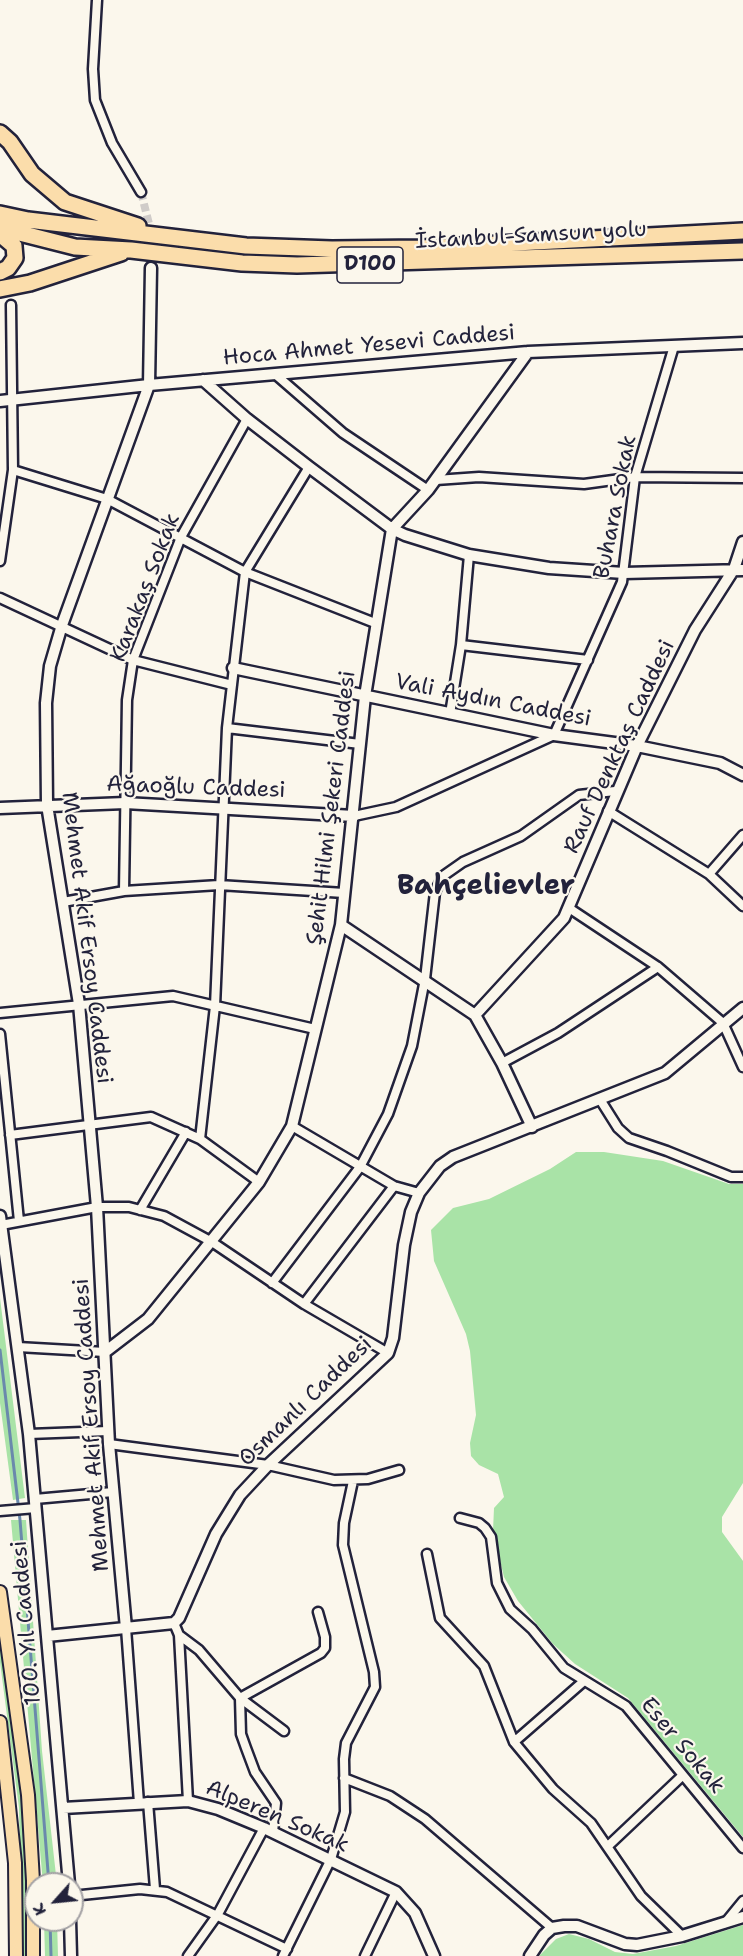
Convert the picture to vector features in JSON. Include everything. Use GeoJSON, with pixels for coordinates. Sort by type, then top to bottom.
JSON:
{"type":"FeatureCollection","features":[{"type":"Feature","properties":{"kind":"highway"},"geometry":{"type":"LineString","coordinates":[[0,133],[10,142],[32,174],[65,202],[170,237]]}},
{"type":"Feature","properties":{"kind":"highway","name":"İstanbul-Samsun yolu"},"geometry":{"type":"LineString","coordinates":[[0,214],[28,220],[246,246],[371,250],[743,231]]}},
{"type":"Feature","properties":{"kind":"highway","name":"İstanbul-Samsun yolu"},"geometry":{"type":"LineString","coordinates":[[0,228],[75,248],[131,250],[243,263],[351,266],[743,250]]}},
{"type":"Feature","properties":{"kind":"highway"},"geometry":{"type":"LineString","coordinates":[[0,234],[14,246],[15,258],[8,268],[0,272]]}},
{"type":"Feature","properties":{"kind":"highway"},"geometry":{"type":"LineString","coordinates":[[0,289],[30,284],[131,250]]}},
{"type":"Feature","properties":{"kind":"main road"},"geometry":{"type":"LineString","coordinates":[[0,1595],[28,1795],[33,1881],[33,1956]]}},
{"type":"Feature","properties":{"kind":"main road"},"geometry":{"type":"LineString","coordinates":[[0,1722],[5,1807],[15,1863],[16,1956]]}},
{"type":"Feature","properties":{"kind":"street"},"geometry":{"type":"LineString","coordinates":[[97,0],[93,69],[95,100],[112,144],[141,192]]}},
{"type":"Feature","properties":{"kind":"street","name":"Mehmet Akif Ersoy Caddesi"},"geometry":{"type":"LineString","coordinates":[[126,1628],[108,1431],[97,1207],[79,1004],[47,805],[47,684],[62,625],[149,385],[151,268]]}},
{"type":"Feature","properties":{"kind":"street"},"geometry":{"type":"LineString","coordinates":[[0,561],[13,470],[11,305]]}},
{"type":"Feature","properties":{"kind":"street","name":"Hoca Ahmet Yesevi Caddesi"},"geometry":{"type":"LineString","coordinates":[[0,401],[149,385],[528,352],[743,343]]}},
{"type":"Feature","properties":{"kind":"street","name":"Buhara Sokak"},"geometry":{"type":"LineString","coordinates":[[554,735],[624,573],[635,477],[674,346]]}},
{"type":"Feature","properties":{"kind":"street"},"geometry":{"type":"LineString","coordinates":[[392,529],[429,490],[528,352]]}},
{"type":"Feature","properties":{"kind":"street"},"geometry":{"type":"LineString","coordinates":[[275,374],[343,433],[429,490]]}},
{"type":"Feature","properties":{"kind":"street"},"geometry":{"type":"LineString","coordinates":[[203,380],[247,419],[392,529],[469,555],[539,567],[624,573],[738,569]]}},
{"type":"Feature","properties":{"kind":"street","name":"Karakaş Sokak"},"geometry":{"type":"LineString","coordinates":[[124,891],[127,700],[133,660],[181,537],[247,419]]}},
{"type":"Feature","properties":{"kind":"street"},"geometry":{"type":"LineString","coordinates":[[200,1139],[215,1006],[227,728],[245,572],[309,467]]}},
{"type":"Feature","properties":{"kind":"street"},"geometry":{"type":"LineString","coordinates":[[13,470],[107,499],[245,572],[375,623]]}},
{"type":"Feature","properties":{"kind":"street"},"geometry":{"type":"LineString","coordinates":[[436,480],[479,477],[584,484],[635,477],[743,478]]}},
{"type":"Feature","properties":{"kind":"street","name":"Şehit Hilmi Şekeri Caddesi"},"geometry":{"type":"LineString","coordinates":[[105,1352],[148,1319],[212,1242],[259,1182],[292,1126],[340,925],[354,816],[365,696],[392,529]]}},
{"type":"Feature","properties":{"kind":"street","name":"Rauf Denktaş Caddesi"},"geometry":{"type":"LineString","coordinates":[[475,1015],[557,928],[569,908],[615,791],[695,630],[738,569],[743,542]]}},
{"type":"Feature","properties":{"kind":"street"},"geometry":{"type":"LineString","coordinates":[[450,714],[469,555]]}},
{"type":"Feature","properties":{"kind":"street"},"geometry":{"type":"LineString","coordinates":[[0,598],[133,660],[232,685]]}},
{"type":"Feature","properties":{"kind":"street"},"geometry":{"type":"LineString","coordinates":[[460,645],[588,660]]}},
{"type":"Feature","properties":{"kind":"street","name":"Vali Aydın Caddesi"},"geometry":{"type":"LineString","coordinates":[[233,668],[554,735],[637,746],[720,763],[743,775]]}},
{"type":"Feature","properties":{"kind":"street"},"geometry":{"type":"LineString","coordinates":[[227,728],[360,744]]}},
{"type":"Feature","properties":{"kind":"street"},"geometry":{"type":"LineString","coordinates":[[354,816],[396,807],[554,735]]}},
{"type":"Feature","properties":{"kind":"street"},"geometry":{"type":"LineString","coordinates":[[272,1283],[360,1167],[388,1114],[404,1073],[425,979],[435,892],[443,876],[463,862],[521,836],[579,795],[615,791]]}},
{"type":"Feature","properties":{"kind":"street","name":"Ağaoğlu Caddesi"},"geometry":{"type":"LineString","coordinates":[[0,808],[125,803],[354,816]]}},
{"type":"Feature","properties":{"kind":"street"},"geometry":{"type":"LineString","coordinates":[[608,812],[709,874],[743,906]]}},
{"type":"Feature","properties":{"kind":"street"},"geometry":{"type":"LineString","coordinates":[[709,874],[743,835]]}},
{"type":"Feature","properties":{"kind":"street"},"geometry":{"type":"LineString","coordinates":[[63,902],[124,891],[219,885],[344,893]]}},
{"type":"Feature","properties":{"kind":"street"},"geometry":{"type":"LineString","coordinates":[[569,908],[658,967],[723,1023],[743,1067]]}},
{"type":"Feature","properties":{"kind":"street"},"geometry":{"type":"LineString","coordinates":[[340,925],[425,979],[475,1015],[502,1063],[532,1126]]}},
{"type":"Feature","properties":{"kind":"street"},"geometry":{"type":"LineString","coordinates":[[502,1063],[558,1033],[658,967]]}},
{"type":"Feature","properties":{"kind":"street"},"geometry":{"type":"LineString","coordinates":[[0,1013],[173,996],[315,1029]]}},
{"type":"Feature","properties":{"kind":"street","name":"Osmanlı Caddesi"},"geometry":{"type":"LineString","coordinates":[[174,1623],[184,1610],[216,1534],[230,1509],[268,1465],[388,1353],[393,1338],[404,1245],[419,1193],[440,1166],[453,1157],[601,1101],[665,1073],[743,1008]]}},
{"type":"Feature","properties":{"kind":"street"},"geometry":{"type":"LineString","coordinates":[[0,1034],[19,1221]]}},
{"type":"Feature","properties":{"kind":"street"},"geometry":{"type":"LineString","coordinates":[[601,1101],[618,1128],[629,1138],[731,1177],[743,1177]]}},
{"type":"Feature","properties":{"kind":"street"},"geometry":{"type":"LineString","coordinates":[[10,1135],[151,1116],[200,1139],[259,1182]]}},
{"type":"Feature","properties":{"kind":"street"},"geometry":{"type":"LineString","coordinates":[[292,1126],[394,1186],[419,1193]]}},
{"type":"Feature","properties":{"kind":"street"},"geometry":{"type":"LineString","coordinates":[[140,1210],[186,1132]]}},
{"type":"Feature","properties":{"kind":"street"},"geometry":{"type":"LineString","coordinates":[[304,1304],[394,1186]]}},
{"type":"Feature","properties":{"kind":"street"},"geometry":{"type":"LineString","coordinates":[[0,1220],[19,1221],[97,1207],[129,1207],[164,1216],[212,1242],[304,1304],[388,1353]]}},
{"type":"Feature","properties":{"kind":"street","name":"100. Yıl Caddesi"},"geometry":{"type":"LineString","coordinates":[[0,1220],[29,1434],[32,1505],[47,1636],[68,1872]]}},
{"type":"Feature","properties":{"kind":"street"},"geometry":{"type":"LineString","coordinates":[[18,1347],[105,1352]]}},
{"type":"Feature","properties":{"kind":"street"},"geometry":{"type":"LineString","coordinates":[[29,1434],[108,1431]]}},
{"type":"Feature","properties":{"kind":"street"},"geometry":{"type":"LineString","coordinates":[[109,1444],[268,1465],[353,1481],[399,1470]]}},
{"type":"Feature","properties":{"kind":"street"},"geometry":{"type":"LineString","coordinates":[[84,1895],[155,1889],[177,1895],[218,1914],[285,1953],[331,1859],[345,1812],[346,1743],[375,1687],[374,1672],[343,1545],[344,1523],[353,1481]]}},
{"type":"Feature","properties":{"kind":"street"},"geometry":{"type":"LineString","coordinates":[[4,1511],[113,1492]]}},
{"type":"Feature","properties":{"kind":"street","name":"Eser Sokak"},"geometry":{"type":"LineString","coordinates":[[460,1518],[479,1523],[485,1528],[490,1538],[497,1583],[510,1609],[532,1629],[564,1668],[627,1706],[743,1848]]}},
{"type":"Feature","properties":{"kind":"street"},"geometry":{"type":"LineString","coordinates":[[427,1554],[440,1618],[484,1666],[514,1742],[553,1789],[591,1823],[641,1896],[682,1936]]}},
{"type":"Feature","properties":{"kind":"street"},"geometry":{"type":"LineString","coordinates":[[240,1698],[321,1653],[325,1648],[325,1637],[318,1612]]}},
{"type":"Feature","properties":{"kind":"street"},"geometry":{"type":"LineString","coordinates":[[47,1636],[174,1623],[179,1635],[188,1801]]}},
{"type":"Feature","properties":{"kind":"street"},"geometry":{"type":"LineString","coordinates":[[126,1628],[143,1802],[155,1889]]}},
{"type":"Feature","properties":{"kind":"street"},"geometry":{"type":"LineString","coordinates":[[179,1635],[199,1650],[240,1698],[284,1731]]}},
{"type":"Feature","properties":{"kind":"street"},"geometry":{"type":"LineString","coordinates":[[514,1742],[584,1681]]}},
{"type":"Feature","properties":{"kind":"street"},"geometry":{"type":"LineString","coordinates":[[188,1956],[218,1914],[269,1830],[276,1803],[255,1772],[241,1734],[240,1698]]}},
{"type":"Feature","properties":{"kind":"street"},"geometry":{"type":"LineString","coordinates":[[608,1846],[682,1776]]}},
{"type":"Feature","properties":{"kind":"street"},"geometry":{"type":"LineString","coordinates":[[344,1778],[390,1797],[425,1819],[552,1928]]}},
{"type":"Feature","properties":{"kind":"street","name":"Alperen Sokak"},"geometry":{"type":"LineString","coordinates":[[63,1808],[188,1801],[269,1830],[396,1892],[415,1913],[434,1956]]}},
{"type":"Feature","properties":{"kind":"street"},"geometry":{"type":"LineString","coordinates":[[364,1956],[396,1892]]}},
{"type":"Feature","properties":{"kind":"street"},"geometry":{"type":"LineString","coordinates":[[725,1923],[743,1901]]}},
{"type":"Feature","properties":{"kind":"street"},"geometry":{"type":"LineString","coordinates":[[530,1956],[544,1935],[552,1928],[577,1926],[625,1944],[637,1945],[682,1936],[743,1917]]}},
{"type":"Feature","properties":{"kind":"street"},"geometry":{"type":"LineString","coordinates":[[71,1932],[72,1955]]}},
{"type":"Feature","properties":{"kind":"green space"},"geometry":{"type":"Polygon","coordinates":[[[576,1152],[604,1152],[663,1161],[729,1184],[743,1184],[743,1483],[722,1517],[722,1532],[743,1561],[743,1837],[628,1698],[575,1664],[553,1644],[518,1601],[504,1577],[493,1531],[494,1508],[504,1497],[498,1474],[479,1465],[471,1456],[470,1443],[476,1415],[470,1351],[466,1334],[434,1261],[431,1230],[453,1208],[489,1199],[550,1169],[576,1152]]]}},
{"type":"Feature","properties":{"kind":"green space"},"geometry":{"type":"Polygon","coordinates":[[[0,1298],[25,1498],[13,1500],[0,1403],[0,1298]]]}},
{"type":"Feature","properties":{"kind":"green space"},"geometry":{"type":"Polygon","coordinates":[[[11,1520],[26,1520],[42,1751],[56,1872],[42,1872],[11,1520]]]}},
{"type":"Feature","properties":{"kind":"green space"},"geometry":{"type":"Polygon","coordinates":[[[0,1631],[23,1805],[27,1872],[24,1872],[26,1956],[22,1956],[19,1808],[0,1662],[0,1631]]]}},
{"type":"Feature","properties":{"kind":"green space"},"geometry":{"type":"Polygon","coordinates":[[[743,1925],[743,1956],[539,1956],[556,1939],[569,1934],[589,1939],[615,1952],[633,1954],[676,1946],[743,1925]]]}},
{"type":"Feature","properties":{"kind":"green space"},"geometry":{"type":"Polygon","coordinates":[[[44,1932],[57,1932],[58,1956],[45,1956],[44,1932]]]}},
{"type":"Feature","properties":{"kind":"waterway"},"geometry":{"type":"LineString","coordinates":[[0,1350],[20,1520],[48,1872]]}},
{"type":"Feature","properties":{"kind":"waterway"},"geometry":{"type":"LineString","coordinates":[[50,1932],[51,1956]]}},
{"type":"Feature","properties":{"kind":"tunnel"},"geometry":{"type":"LineString","coordinates":[[141,192],[150,228],[151,268]]}},
{"type":"Feature","properties":{"kind":"district","name":"Bahçelievler"},"geometry":{"type":"Point","coordinates":[486,887]}}]}
